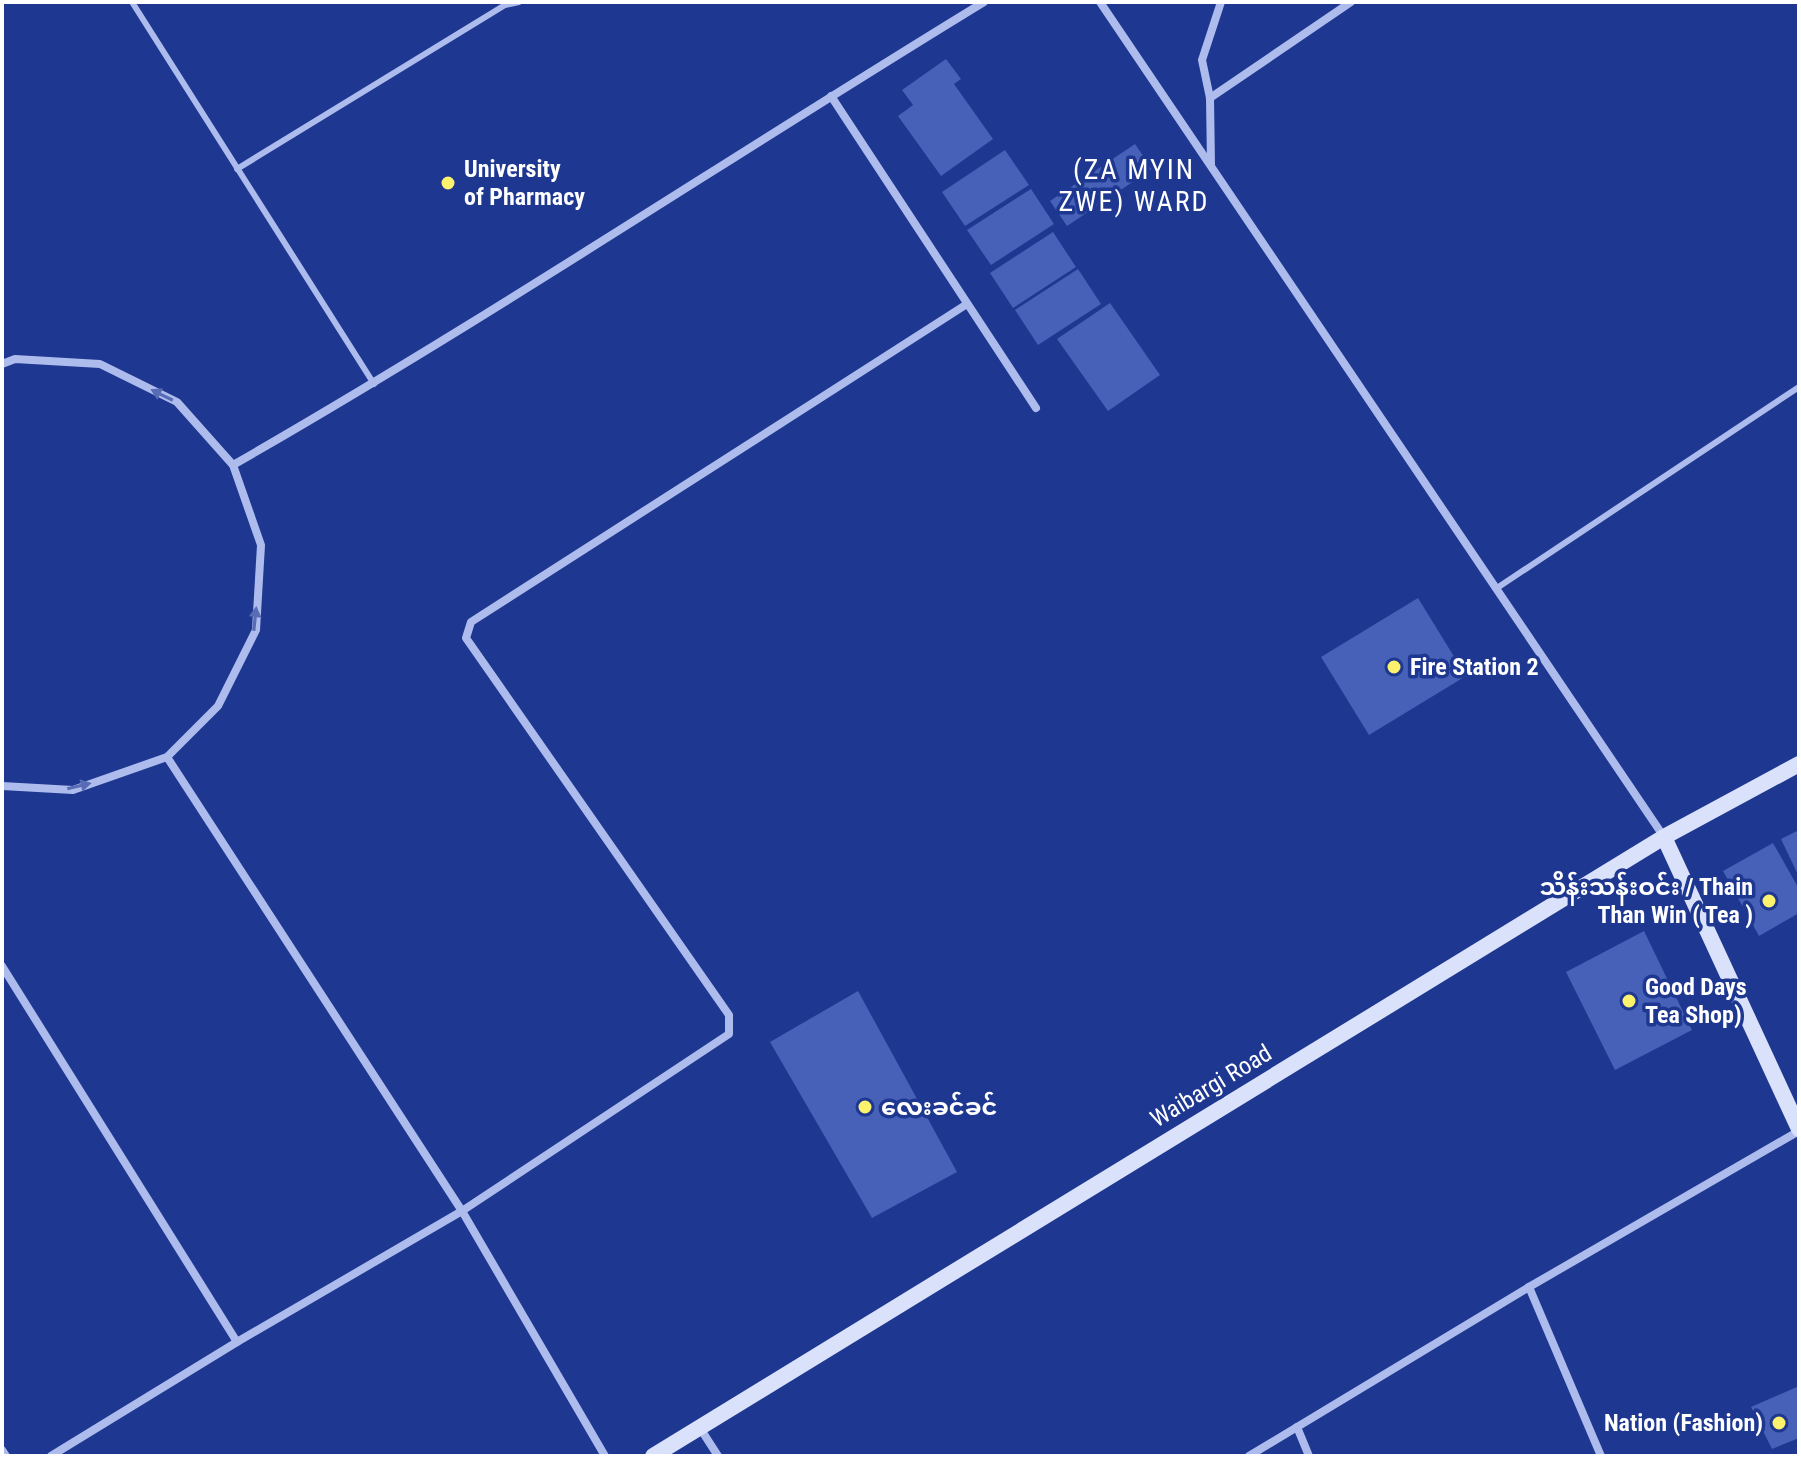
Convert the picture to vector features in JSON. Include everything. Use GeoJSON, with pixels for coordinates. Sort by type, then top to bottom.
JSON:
{"type":"FeatureCollection","features":[{"type":"Feature","properties":{"kind":"street"},"geometry":{"type":"LineString","coordinates":[[233,465],[374,385],[984,2]]}},
{"type":"Feature","properties":{"kind":"street"},"geometry":{"type":"LineString","coordinates":[[1100,2],[1664,837],[1799,1130],[1529,1287],[1249,1456]]}},
{"type":"Feature","properties":{"kind":"street"},"geometry":{"type":"LineString","coordinates":[[1211,166],[1210,98],[1202,60],[1221,2]]}},
{"type":"Feature","properties":{"kind":"street"},"geometry":{"type":"LineString","coordinates":[[1210,98],[1351,2]]}},
{"type":"Feature","properties":{"kind":"street"},"geometry":{"type":"LineString","coordinates":[[831,96],[1036,408]]}},
{"type":"Feature","properties":{"kind":"street"},"geometry":{"type":"LineString","coordinates":[[51,1456],[237,1342],[462,1211],[729,1034],[729,1015],[466,638],[471,622],[967,304]]}},
{"type":"Feature","properties":{"kind":"street"},"geometry":{"type":"LineString","coordinates":[[2,364],[15,359],[100,364],[177,402],[233,465],[261,545],[256,630],[218,706],[167,757],[73,790],[2,786]]}},
{"type":"Feature","properties":{"kind":"street"},"geometry":{"type":"LineString","coordinates":[[167,757],[462,1211],[605,1456]]}},
{"type":"Feature","properties":{"kind":"street","name":"Waibargi Road"},"geometry":{"type":"LineString","coordinates":[[653,1456],[1664,837],[1799,764]]}},
{"type":"Feature","properties":{"kind":"street"},"geometry":{"type":"LineString","coordinates":[[2,966],[237,1342]]}},
{"type":"Feature","properties":{"kind":"street"},"geometry":{"type":"LineString","coordinates":[[1529,1287],[1601,1456]]}},
{"type":"Feature","properties":{"kind":"street"},"geometry":{"type":"LineString","coordinates":[[700,1427],[718,1456]]}},
{"type":"Feature","properties":{"kind":"street"},"geometry":{"type":"LineString","coordinates":[[1297,1427],[1309,1456]]}},
{"type":"Feature","properties":{"kind":"street"},"geometry":{"type":"LineString","coordinates":[[2,1450],[6,1456]]}},
{"type":"Feature","properties":{"kind":"lane"},"geometry":{"type":"LineString","coordinates":[[132,2],[374,385]]}},
{"type":"Feature","properties":{"kind":"lane"},"geometry":{"type":"LineString","coordinates":[[237,169],[505,5],[519,2]]}},
{"type":"Feature","properties":{"kind":"lane"},"geometry":{"type":"LineString","coordinates":[[1497,588],[1799,387]]}},
{"type":"Feature","properties":{"kind":"building"},"geometry":{"type":"Polygon","coordinates":[[[946,59],[961,79],[954,84],[993,139],[941,176],[898,116],[913,105],[902,90],[946,59]]]}},
{"type":"Feature","properties":{"kind":"building"},"geometry":{"type":"Polygon","coordinates":[[[1135,144],[1152,169],[1067,226],[1050,201],[1135,144]]]}},
{"type":"Feature","properties":{"kind":"building"},"geometry":{"type":"Polygon","coordinates":[[[1005,150],[1029,185],[965,226],[942,192],[1005,150]]]}},
{"type":"Feature","properties":{"kind":"building"},"geometry":{"type":"Polygon","coordinates":[[[1031,189],[1054,224],[991,265],[967,230],[1031,189]]]}},
{"type":"Feature","properties":{"kind":"building"},"geometry":{"type":"Polygon","coordinates":[[[1053,232],[1076,267],[1013,308],[990,273],[1053,232]]]}},
{"type":"Feature","properties":{"kind":"building"},"geometry":{"type":"Polygon","coordinates":[[[1078,269],[1101,304],[1038,345],[1015,310],[1078,269]]]}},
{"type":"Feature","properties":{"kind":"building"},"geometry":{"type":"Polygon","coordinates":[[[1110,303],[1160,375],[1108,411],[1057,339],[1110,303]]]}},
{"type":"Feature","properties":{"kind":"building","name":"Fire Station 2"},"geometry":{"type":"Polygon","coordinates":[[[1418,598],[1466,676],[1369,735],[1321,657],[1418,598]]]}},
{"type":"Feature","properties":{"kind":"building"},"geometry":{"type":"Polygon","coordinates":[[[1799,830],[1799,877],[1781,839],[1799,830]]]}},
{"type":"Feature","properties":{"kind":"building","name":"သိန်းသန်းဝင်း / Thain Than Win ( Tea )"},"geometry":{"type":"Polygon","coordinates":[[[1773,843],[1799,889],[1799,913],[1759,936],[1723,871],[1773,843]]]}},
{"type":"Feature","properties":{"kind":"building","name":"Good Days Tea Shop)"},"geometry":{"type":"Polygon","coordinates":[[[1644,931],[1692,1030],[1615,1070],[1566,972],[1644,931]]]}},
{"type":"Feature","properties":{"kind":"building","name":"လေးခင်ခင်"},"geometry":{"type":"Polygon","coordinates":[[[858,991],[957,1172],[872,1218],[770,1042],[858,991]]]}},
{"type":"Feature","properties":{"kind":"building","name":"Nation (Fashion)"},"geometry":{"type":"Polygon","coordinates":[[[1799,1386],[1799,1438],[1772,1449],[1751,1407],[1799,1386]]]}},
{"type":"Feature","properties":{"kind":"place","name":"University of Pharmacy"},"geometry":{"type":"Point","coordinates":[448,183]}},
{"type":"Feature","properties":{"kind":"place","name":"Fire Station 2"},"geometry":{"type":"Point","coordinates":[1394,667]}},
{"type":"Feature","properties":{"kind":"place","name":"သိန်းသန်းဝင်း / Thain Than Win ( Tea )"},"geometry":{"type":"Point","coordinates":[1769,901]}},
{"type":"Feature","properties":{"kind":"place","name":"Good Days Tea Shop)"},"geometry":{"type":"Point","coordinates":[1629,1001]}},
{"type":"Feature","properties":{"kind":"place","name":"လေးခင်ခင်"},"geometry":{"type":"Point","coordinates":[865,1107]}},
{"type":"Feature","properties":{"kind":"place","name":"Nation (Fashion)"},"geometry":{"type":"Point","coordinates":[1779,1423]}},
{"type":"Feature","properties":{"kind":"district","name":"(ZA MYIN ZWE) WARD"},"geometry":{"type":"Point","coordinates":[1134,185]}}]}
